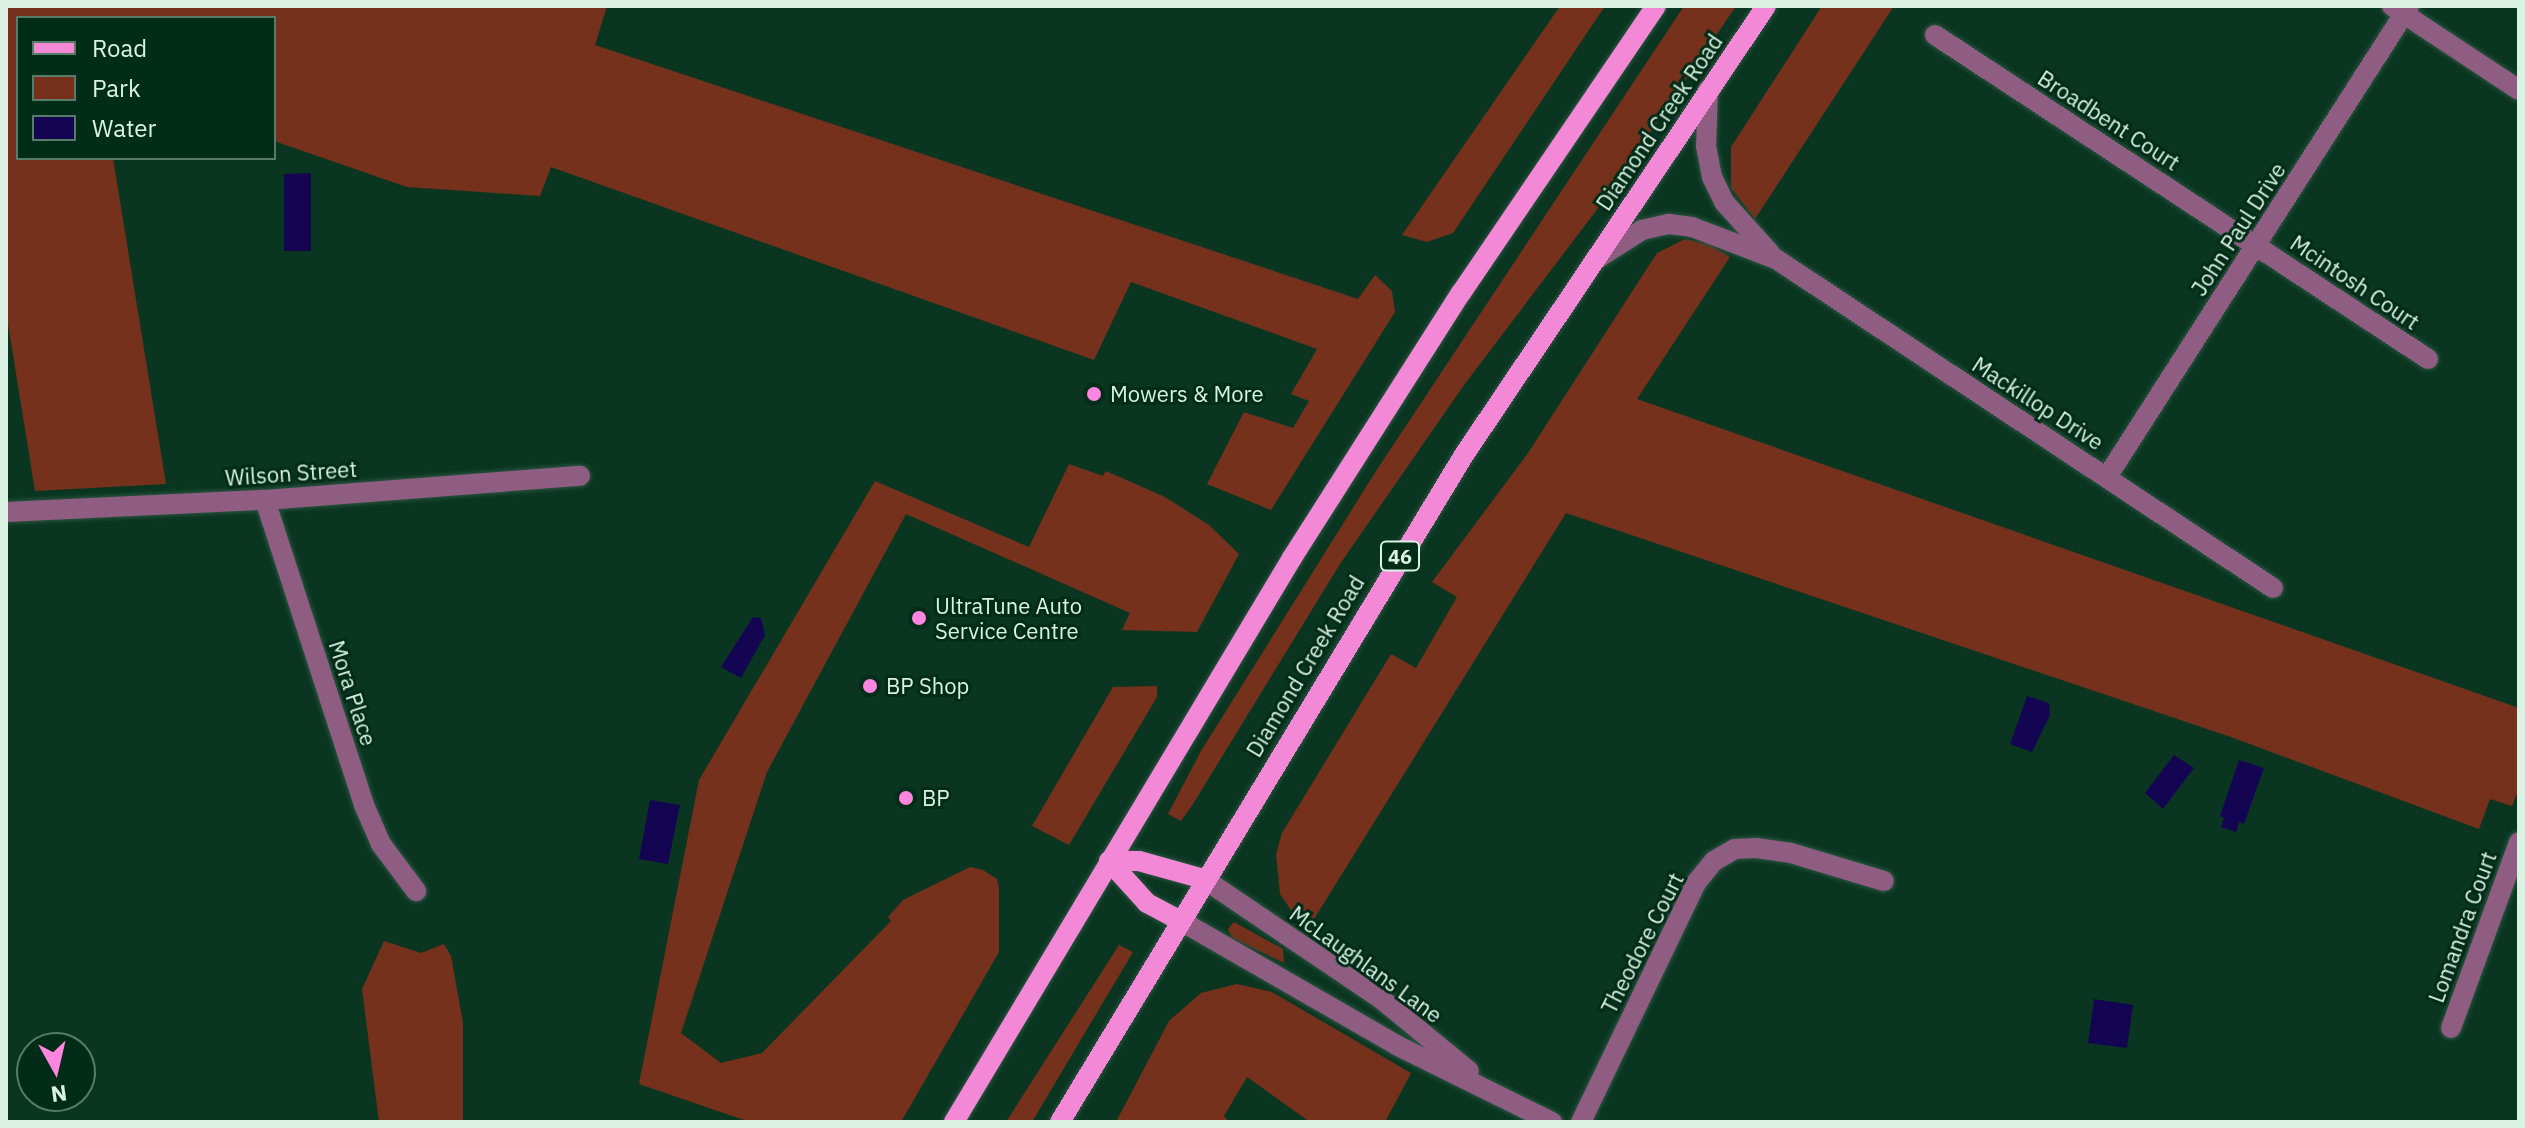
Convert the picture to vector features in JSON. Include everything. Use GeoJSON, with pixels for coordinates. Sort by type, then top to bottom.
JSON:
{"type":"FeatureCollection","features":[{"type":"Feature","properties":{"kind":"main road"},"geometry":{"type":"LineString","coordinates":[[954,1122],[1109,861],[1406,378],[1656,6]]}},
{"type":"Feature","properties":{"kind":"main road","name":"Diamond Creek Road"},"geometry":{"type":"LineString","coordinates":[[1060,1122],[1366,610],[1766,6]]}},
{"type":"Feature","properties":{"kind":"main road"},"geometry":{"type":"LineString","coordinates":[[1109,861],[1139,861],[1204,879]]}},
{"type":"Feature","properties":{"kind":"main road"},"geometry":{"type":"LineString","coordinates":[[1109,861],[1147,903],[1181,921]]}},
{"type":"Feature","properties":{"kind":"street"},"geometry":{"type":"LineString","coordinates":[[2402,9],[2519,90]]}},
{"type":"Feature","properties":{"kind":"street","name":"John Paul Drive"},"geometry":{"type":"LineString","coordinates":[[2107,477],[2402,9]]}},
{"type":"Feature","properties":{"kind":"street","name":"Broadbent Court"},"geometry":{"type":"LineString","coordinates":[[1935,35],[2256,245]]}},
{"type":"Feature","properties":{"kind":"street","name":"Mackillop Drive"},"geometry":{"type":"LineString","coordinates":[[1708,90],[1706,146],[1712,177],[1724,202],[1776,259]]}},
{"type":"Feature","properties":{"kind":"street","name":"Mackillop Drive"},"geometry":{"type":"LineString","coordinates":[[1595,260],[1642,230],[1669,224],[1704,231],[1776,259],[2273,588]]}},
{"type":"Feature","properties":{"kind":"street","name":"Mcintosh Court"},"geometry":{"type":"LineString","coordinates":[[2256,245],[2428,359]]}},
{"type":"Feature","properties":{"kind":"street","name":"Wilson Street"},"geometry":{"type":"LineString","coordinates":[[6,512],[265,500],[580,476]]}},
{"type":"Feature","properties":{"kind":"street","name":"Mora Place"},"geometry":{"type":"LineString","coordinates":[[265,500],[364,805],[381,844],[416,891]]}},
{"type":"Feature","properties":{"kind":"street","name":"Lomandra Court"},"geometry":{"type":"LineString","coordinates":[[2451,1028],[2519,842]]}},
{"type":"Feature","properties":{"kind":"street","name":"Theodore Court"},"geometry":{"type":"LineString","coordinates":[[1581,1122],[1696,883],[1714,861],[1735,849],[1756,848],[1791,853],[1884,881]]}},
{"type":"Feature","properties":{"kind":"street","name":"McLaughlans Lane"},"geometry":{"type":"LineString","coordinates":[[1204,879],[1380,998],[1497,1093]]}},
{"type":"Feature","properties":{"kind":"street","name":"McLaughlans Lane"},"geometry":{"type":"LineString","coordinates":[[1181,921],[1359,1025],[1552,1122]]}},
{"type":"Feature","properties":{"kind":"green space"},"geometry":{"type":"Polygon","coordinates":[[[6,6],[607,6],[595,45],[1358,299],[1375,275],[1392,291],[1395,312],[1271,510],[1207,484],[1244,412],[1293,428],[1309,401],[1291,394],[1317,349],[1131,282],[1094,360],[551,167],[540,196],[407,187],[276,142],[276,16],[16,16],[16,160],[113,160],[166,484],[35,491],[6,312],[6,6]]]}},
{"type":"Feature","properties":{"kind":"green space"},"geometry":{"type":"Polygon","coordinates":[[[1560,6],[1605,6],[1453,233],[1427,242],[1402,235],[1560,6]]]}},
{"type":"Feature","properties":{"kind":"green space"},"geometry":{"type":"Polygon","coordinates":[[[1684,6],[1736,6],[1608,195],[1464,385],[1340,564],[1193,804],[1181,821],[1168,814],[1201,751],[1376,471],[1684,6]]]}},
{"type":"Feature","properties":{"kind":"green space"},"geometry":{"type":"Polygon","coordinates":[[[1822,6],[1894,6],[1755,219],[1731,188],[1731,147],[1822,6]]]}},
{"type":"Feature","properties":{"kind":"green space"},"geometry":{"type":"Polygon","coordinates":[[[1685,239],[1709,244],[1730,257],[1637,399],[2519,708],[2519,788],[2512,806],[2490,799],[2479,829],[2231,737],[1566,513],[1306,932],[1280,894],[1276,854],[1282,833],[1391,654],[1416,668],[1457,597],[1432,582],[1528,453],[1657,253],[1685,239]]]}},
{"type":"Feature","properties":{"kind":"green space"},"geometry":{"type":"Polygon","coordinates":[[[1069,464],[1103,476],[1106,471],[1165,497],[1209,525],[1239,554],[1197,632],[1122,630],[1130,613],[906,514],[767,772],[681,1033],[721,1063],[762,1053],[891,921],[888,917],[903,900],[970,867],[983,870],[997,879],[999,888],[999,952],[901,1122],[750,1122],[639,1084],[699,780],[875,481],[1029,547],[1069,464]]]}},
{"type":"Feature","properties":{"kind":"green space"},"geometry":{"type":"Polygon","coordinates":[[[1157,686],[1157,697],[1069,845],[1032,826],[1113,687],[1157,686]]]}},
{"type":"Feature","properties":{"kind":"green space"},"geometry":{"type":"Polygon","coordinates":[[[1234,922],[1283,949],[1284,963],[1232,938],[1228,929],[1234,922]]]}},
{"type":"Feature","properties":{"kind":"green space"},"geometry":{"type":"Polygon","coordinates":[[[384,941],[421,953],[444,944],[451,956],[463,1023],[463,1122],[379,1122],[362,989],[384,941]]]}},
{"type":"Feature","properties":{"kind":"green space"},"geometry":{"type":"Polygon","coordinates":[[[1119,945],[1133,952],[1032,1122],[1006,1122],[1119,945]]]}},
{"type":"Feature","properties":{"kind":"green space"},"geometry":{"type":"Polygon","coordinates":[[[1237,984],[1272,992],[1411,1073],[1385,1122],[1310,1122],[1247,1077],[1224,1116],[1229,1122],[1116,1122],[1169,1021],[1201,993],[1237,984]]]}},
{"type":"Feature","properties":{"kind":"water"},"geometry":{"type":"Polygon","coordinates":[[[311,173],[311,251],[284,251],[284,174],[311,173]]]}},
{"type":"Feature","properties":{"kind":"water"},"geometry":{"type":"Polygon","coordinates":[[[753,617],[761,618],[765,635],[741,678],[721,667],[753,617]]]}},
{"type":"Feature","properties":{"kind":"water"},"geometry":{"type":"Polygon","coordinates":[[[2027,696],[2049,703],[2050,715],[2032,752],[2010,744],[2027,696]]]}},
{"type":"Feature","properties":{"kind":"water"},"geometry":{"type":"Polygon","coordinates":[[[2174,755],[2194,768],[2163,809],[2145,793],[2174,755]]]}},
{"type":"Feature","properties":{"kind":"water"},"geometry":{"type":"Polygon","coordinates":[[[2239,760],[2264,768],[2244,824],[2239,822],[2236,832],[2221,827],[2224,818],[2220,816],[2239,760]]]}},
{"type":"Feature","properties":{"kind":"water"},"geometry":{"type":"Polygon","coordinates":[[[650,800],[680,805],[668,864],[639,859],[650,800]]]}},
{"type":"Feature","properties":{"kind":"water"},"geometry":{"type":"Polygon","coordinates":[[[2094,999],[2133,1005],[2127,1048],[2088,1043],[2094,999]]]}},
{"type":"Feature","properties":{"kind":"place","name":"Mowers & More"},"geometry":{"type":"Point","coordinates":[1094,394]}},
{"type":"Feature","properties":{"kind":"place","name":"UltraTune Auto Service Centre"},"geometry":{"type":"Point","coordinates":[919,618]}},
{"type":"Feature","properties":{"kind":"place","name":"BP Shop"},"geometry":{"type":"Point","coordinates":[870,686]}},
{"type":"Feature","properties":{"kind":"place","name":"BP"},"geometry":{"type":"Point","coordinates":[906,798]}}]}
